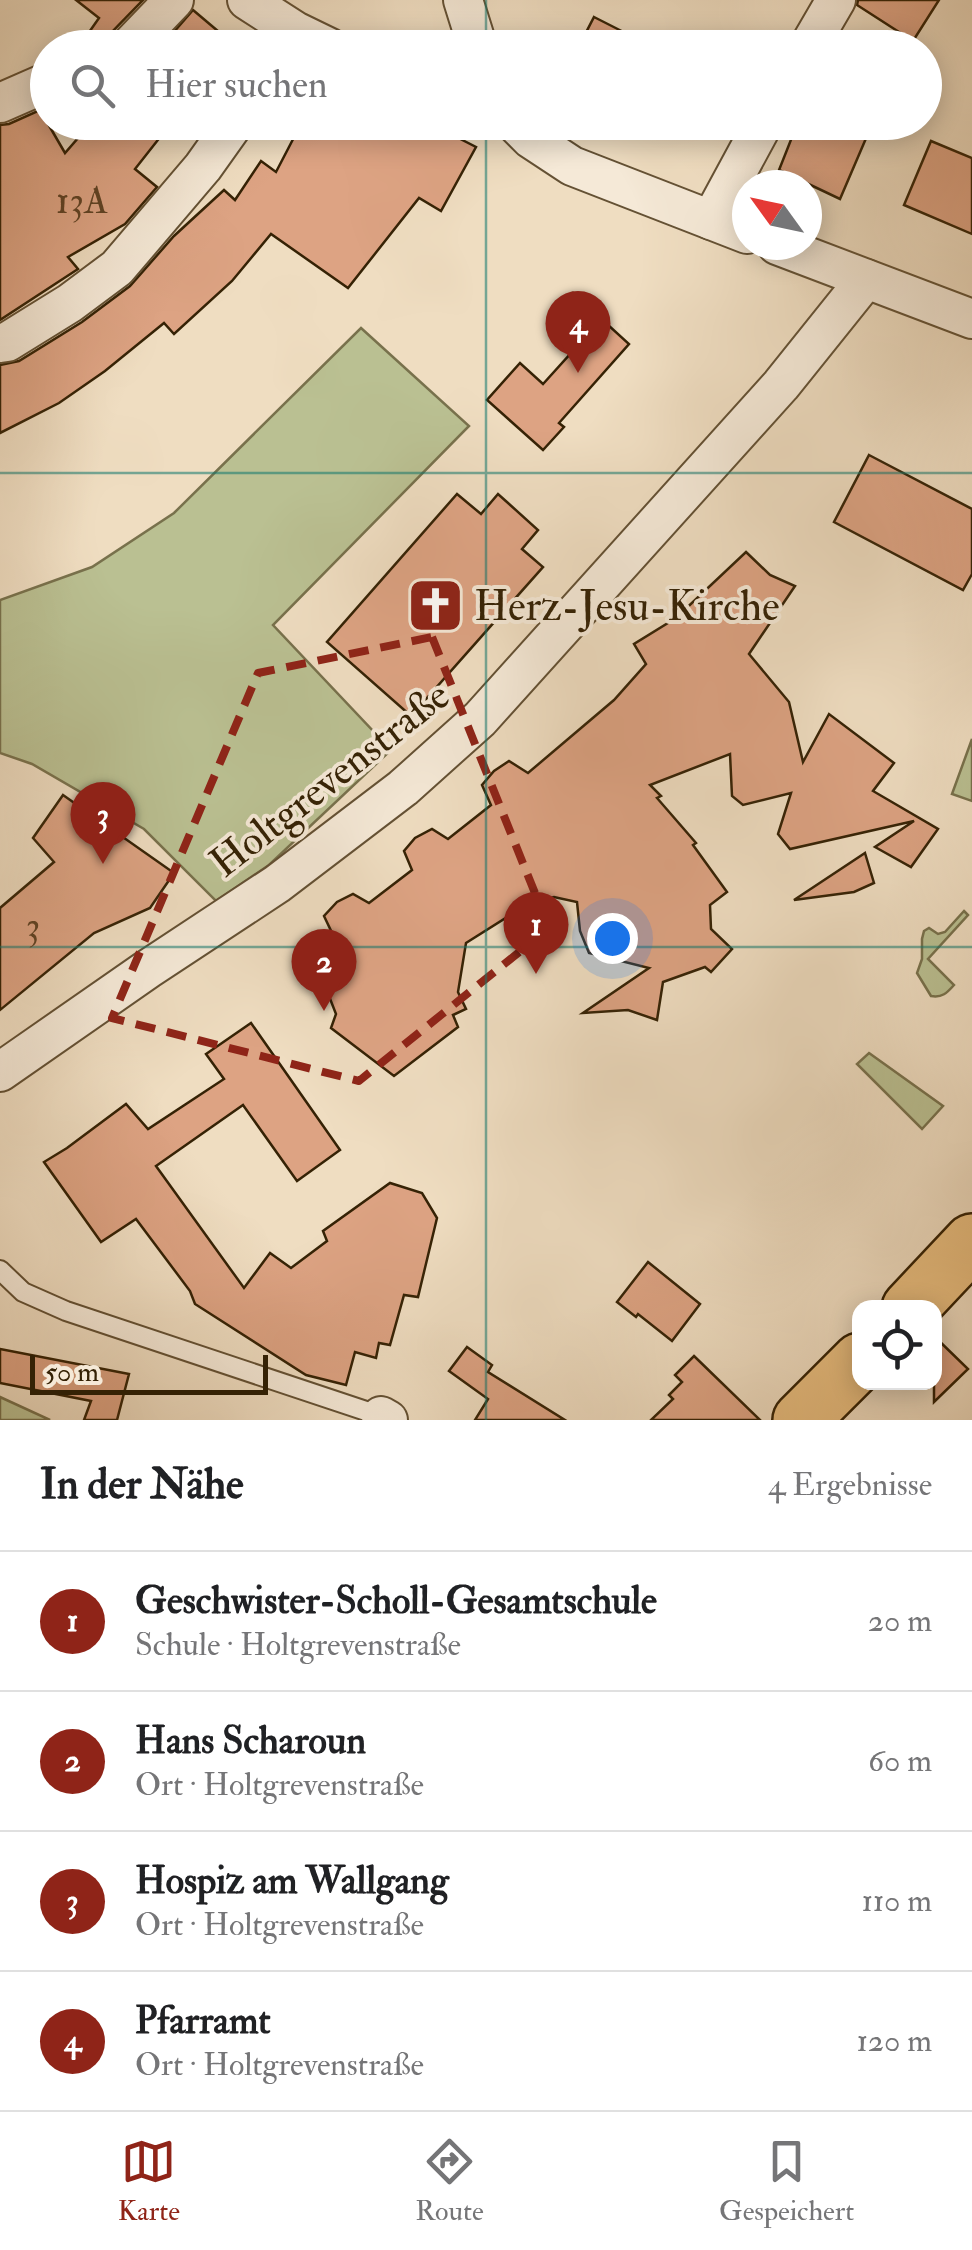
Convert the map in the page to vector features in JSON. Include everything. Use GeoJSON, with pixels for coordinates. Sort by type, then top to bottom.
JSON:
{"type":"FeatureCollection","features":[{"type":"Feature","properties":{"kind":"main road"},"geometry":{"type":"LineString","coordinates":[[918,1300],[972,1242]]}},
{"type":"Feature","properties":{"kind":"main road"},"geometry":{"type":"LineString","coordinates":[[801,1420],[852,1369]]}},
{"type":"Feature","properties":{"kind":"street"},"geometry":{"type":"LineString","coordinates":[[145,30],[174,0]]}},
{"type":"Feature","properties":{"kind":"street"},"geometry":{"type":"LineString","coordinates":[[247,0],[280,30]]}},
{"type":"Feature","properties":{"kind":"street"},"geometry":{"type":"LineString","coordinates":[[463,0],[472,30]]}},
{"type":"Feature","properties":{"kind":"street"},"geometry":{"type":"LineString","coordinates":[[818,30],[836,0]]}},
{"type":"Feature","properties":{"kind":"street"},"geometry":{"type":"LineString","coordinates":[[0,102],[30,90]]}},
{"type":"Feature","properties":{"kind":"street"},"geometry":{"type":"LineString","coordinates":[[0,343],[70,302],[117,268],[222,140]]}},
{"type":"Feature","properties":{"kind":"street"},"geometry":{"type":"LineString","coordinates":[[534,140],[572,166],[732,228]]}},
{"type":"Feature","properties":{"kind":"street"},"geometry":{"type":"LineString","coordinates":[[711,220],[754,140]]}},
{"type":"Feature","properties":{"kind":"street"},"geometry":{"type":"LineString","coordinates":[[816,260],[972,319]]}},
{"type":"Feature","properties":{"kind":"street","name":"Holtgrevenstraße"},"geometry":{"type":"LineString","coordinates":[[0,1072],[277,884],[403,788],[480,719],[781,384],[866,279]]}},
{"type":"Feature","properties":{"kind":"lane"},"geometry":{"type":"LineString","coordinates":[[0,1270],[23,1292],[66,1311],[384,1418]]}},
{"type":"Feature","properties":{"kind":"highlighted area"},"geometry":{"type":"Polygon","coordinates":[[[432,637],[549,928],[359,1081],[112,1018],[258,673],[432,637]]]}},
{"type":"Feature","properties":{"kind":"green space"},"geometry":{"type":"Polygon","coordinates":[[[361,328],[469,426],[273,625],[391,750],[269,865],[216,901],[144,829],[32,764],[0,753],[0,600],[92,567],[174,513],[361,328]]]}},
{"type":"Feature","properties":{"kind":"green space"},"geometry":{"type":"Polygon","coordinates":[[[972,739],[972,801],[952,794],[972,739]]]}},
{"type":"Feature","properties":{"kind":"green space"},"geometry":{"type":"Polygon","coordinates":[[[964,911],[968,915],[928,959],[954,985],[944,994],[931,996],[917,973],[924,931],[929,928],[938,934],[945,932],[964,911]]]}},
{"type":"Feature","properties":{"kind":"green space"},"geometry":{"type":"Polygon","coordinates":[[[869,1053],[943,1106],[922,1129],[857,1064],[869,1053]]]}},
{"type":"Feature","properties":{"kind":"green space"},"geometry":{"type":"Polygon","coordinates":[[[0,1397],[50,1420],[0,1420],[0,1397]]]}},
{"type":"Feature","properties":{"kind":"building"},"geometry":{"type":"Polygon","coordinates":[[[76,0],[143,0],[114,30],[91,30],[99,18],[76,0]]]}},
{"type":"Feature","properties":{"kind":"building"},"geometry":{"type":"Polygon","coordinates":[[[858,0],[939,0],[920,30],[896,30],[857,5],[858,0]]]}},
{"type":"Feature","properties":{"kind":"building"},"geometry":{"type":"Polygon","coordinates":[[[193,10],[217,30],[176,30],[193,10]]]}},
{"type":"Feature","properties":{"kind":"building"},"geometry":{"type":"Polygon","coordinates":[[[594,17],[620,30],[587,30],[594,17]]]}},
{"type":"Feature","properties":{"kind":"building"},"geometry":{"type":"Polygon","coordinates":[[[30,115],[30,140],[57,140],[65,153],[76,140],[158,140],[135,169],[157,187],[125,224],[68,257],[78,269],[0,320],[0,125],[30,115]]]}},
{"type":"Feature","properties":{"kind":"building"},"geometry":{"type":"Polygon","coordinates":[[[293,140],[462,140],[476,147],[441,211],[419,198],[348,288],[271,234],[232,281],[174,334],[164,323],[59,403],[0,433],[0,365],[19,361],[130,286],[174,236],[224,190],[235,200],[261,161],[276,172],[293,140]]]}},
{"type":"Feature","properties":{"kind":"building"},"geometry":{"type":"Polygon","coordinates":[[[791,140],[865,140],[840,199],[822,190],[822,170],[779,170],[791,140]]]}},
{"type":"Feature","properties":{"kind":"building"},"geometry":{"type":"Polygon","coordinates":[[[931,141],[972,158],[972,234],[904,205],[931,141]]]}},
{"type":"Feature","properties":{"kind":"building"},"geometry":{"type":"Polygon","coordinates":[[[573,293],[629,344],[559,423],[564,427],[543,450],[487,400],[520,363],[543,384],[580,343],[551,317],[573,293]]]}},
{"type":"Feature","properties":{"kind":"building"},"geometry":{"type":"Polygon","coordinates":[[[869,455],[972,509],[972,574],[963,590],[834,522],[869,455]]]}},
{"type":"Feature","properties":{"kind":"building","name":"Herz-Jesu-Kirche"},"geometry":{"type":"Polygon","coordinates":[[[457,494],[481,514],[498,494],[538,530],[522,549],[543,567],[411,716],[327,642],[457,494]]]}},
{"type":"Feature","properties":{"kind":"building"},"geometry":{"type":"Polygon","coordinates":[[[746,552],[770,575],[795,586],[749,654],[789,702],[803,762],[829,714],[894,763],[873,791],[938,829],[911,867],[875,847],[914,821],[790,849],[778,834],[791,793],[743,805],[732,796],[730,754],[650,785],[696,843],[693,845],[727,892],[710,905],[711,929],[732,949],[711,972],[705,967],[663,982],[657,1020],[628,1010],[583,1013],[649,968],[589,953],[580,931],[577,902],[554,897],[528,904],[466,943],[458,992],[466,1009],[453,1015],[458,1027],[394,1076],[331,1028],[336,1014],[320,973],[324,967],[321,941],[333,935],[324,916],[337,902],[353,894],[369,903],[412,870],[404,851],[415,838],[432,829],[448,839],[491,805],[482,785],[494,771],[509,761],[528,773],[614,700],[646,664],[634,644],[676,618],[746,552]]]}},
{"type":"Feature","properties":{"kind":"building"},"geometry":{"type":"Polygon","coordinates":[[[63,795],[174,873],[150,908],[94,933],[0,1010],[0,908],[54,862],[33,838],[63,795]]]}},
{"type":"Feature","properties":{"kind":"building"},"geometry":{"type":"Polygon","coordinates":[[[865,853],[874,883],[854,892],[794,900],[865,853]]]}},
{"type":"Feature","properties":{"kind":"building"},"geometry":{"type":"Polygon","coordinates":[[[251,1023],[340,1150],[297,1181],[243,1105],[156,1166],[244,1288],[270,1253],[291,1268],[327,1241],[323,1231],[390,1183],[422,1193],[437,1218],[418,1297],[404,1295],[390,1345],[379,1343],[376,1358],[355,1352],[346,1385],[306,1375],[195,1304],[190,1291],[136,1219],[101,1242],[44,1162],[126,1104],[148,1129],[224,1079],[206,1054],[251,1023]]]}},
{"type":"Feature","properties":{"kind":"building"},"geometry":{"type":"Polygon","coordinates":[[[648,1262],[700,1304],[672,1341],[617,1302],[648,1262]]]}},
{"type":"Feature","properties":{"kind":"building"},"geometry":{"type":"Polygon","coordinates":[[[942,1344],[968,1369],[934,1402],[934,1390],[942,1390],[942,1344]]]}},
{"type":"Feature","properties":{"kind":"building"},"geometry":{"type":"Polygon","coordinates":[[[467,1347],[492,1365],[488,1372],[565,1420],[475,1420],[488,1399],[449,1371],[467,1347]]]}},
{"type":"Feature","properties":{"kind":"building"},"geometry":{"type":"Polygon","coordinates":[[[0,1349],[129,1374],[117,1420],[84,1420],[91,1401],[0,1383],[0,1349]]]}},
{"type":"Feature","properties":{"kind":"building"},"geometry":{"type":"Polygon","coordinates":[[[694,1356],[760,1420],[651,1420],[673,1399],[669,1395],[682,1382],[675,1375],[694,1356]]]}},
{"type":"Feature","properties":{"kind":"place","name":"Pfarramt"},"geometry":{"type":"Point","coordinates":[578,373]}},
{"type":"Feature","properties":{"kind":"place","name":"Herz-Jesu-Kirche"},"geometry":{"type":"Point","coordinates":[435,605]}},
{"type":"Feature","properties":{"kind":"place","name":"Hospiz am Wallgang"},"geometry":{"type":"Point","coordinates":[103,864]}},
{"type":"Feature","properties":{"kind":"place","name":"Geschwister-Scholl-Gesamtschule"},"geometry":{"type":"Point","coordinates":[536,974]}},
{"type":"Feature","properties":{"kind":"place","name":"Hans Scharoun"},"geometry":{"type":"Point","coordinates":[324,1011]}}]}
